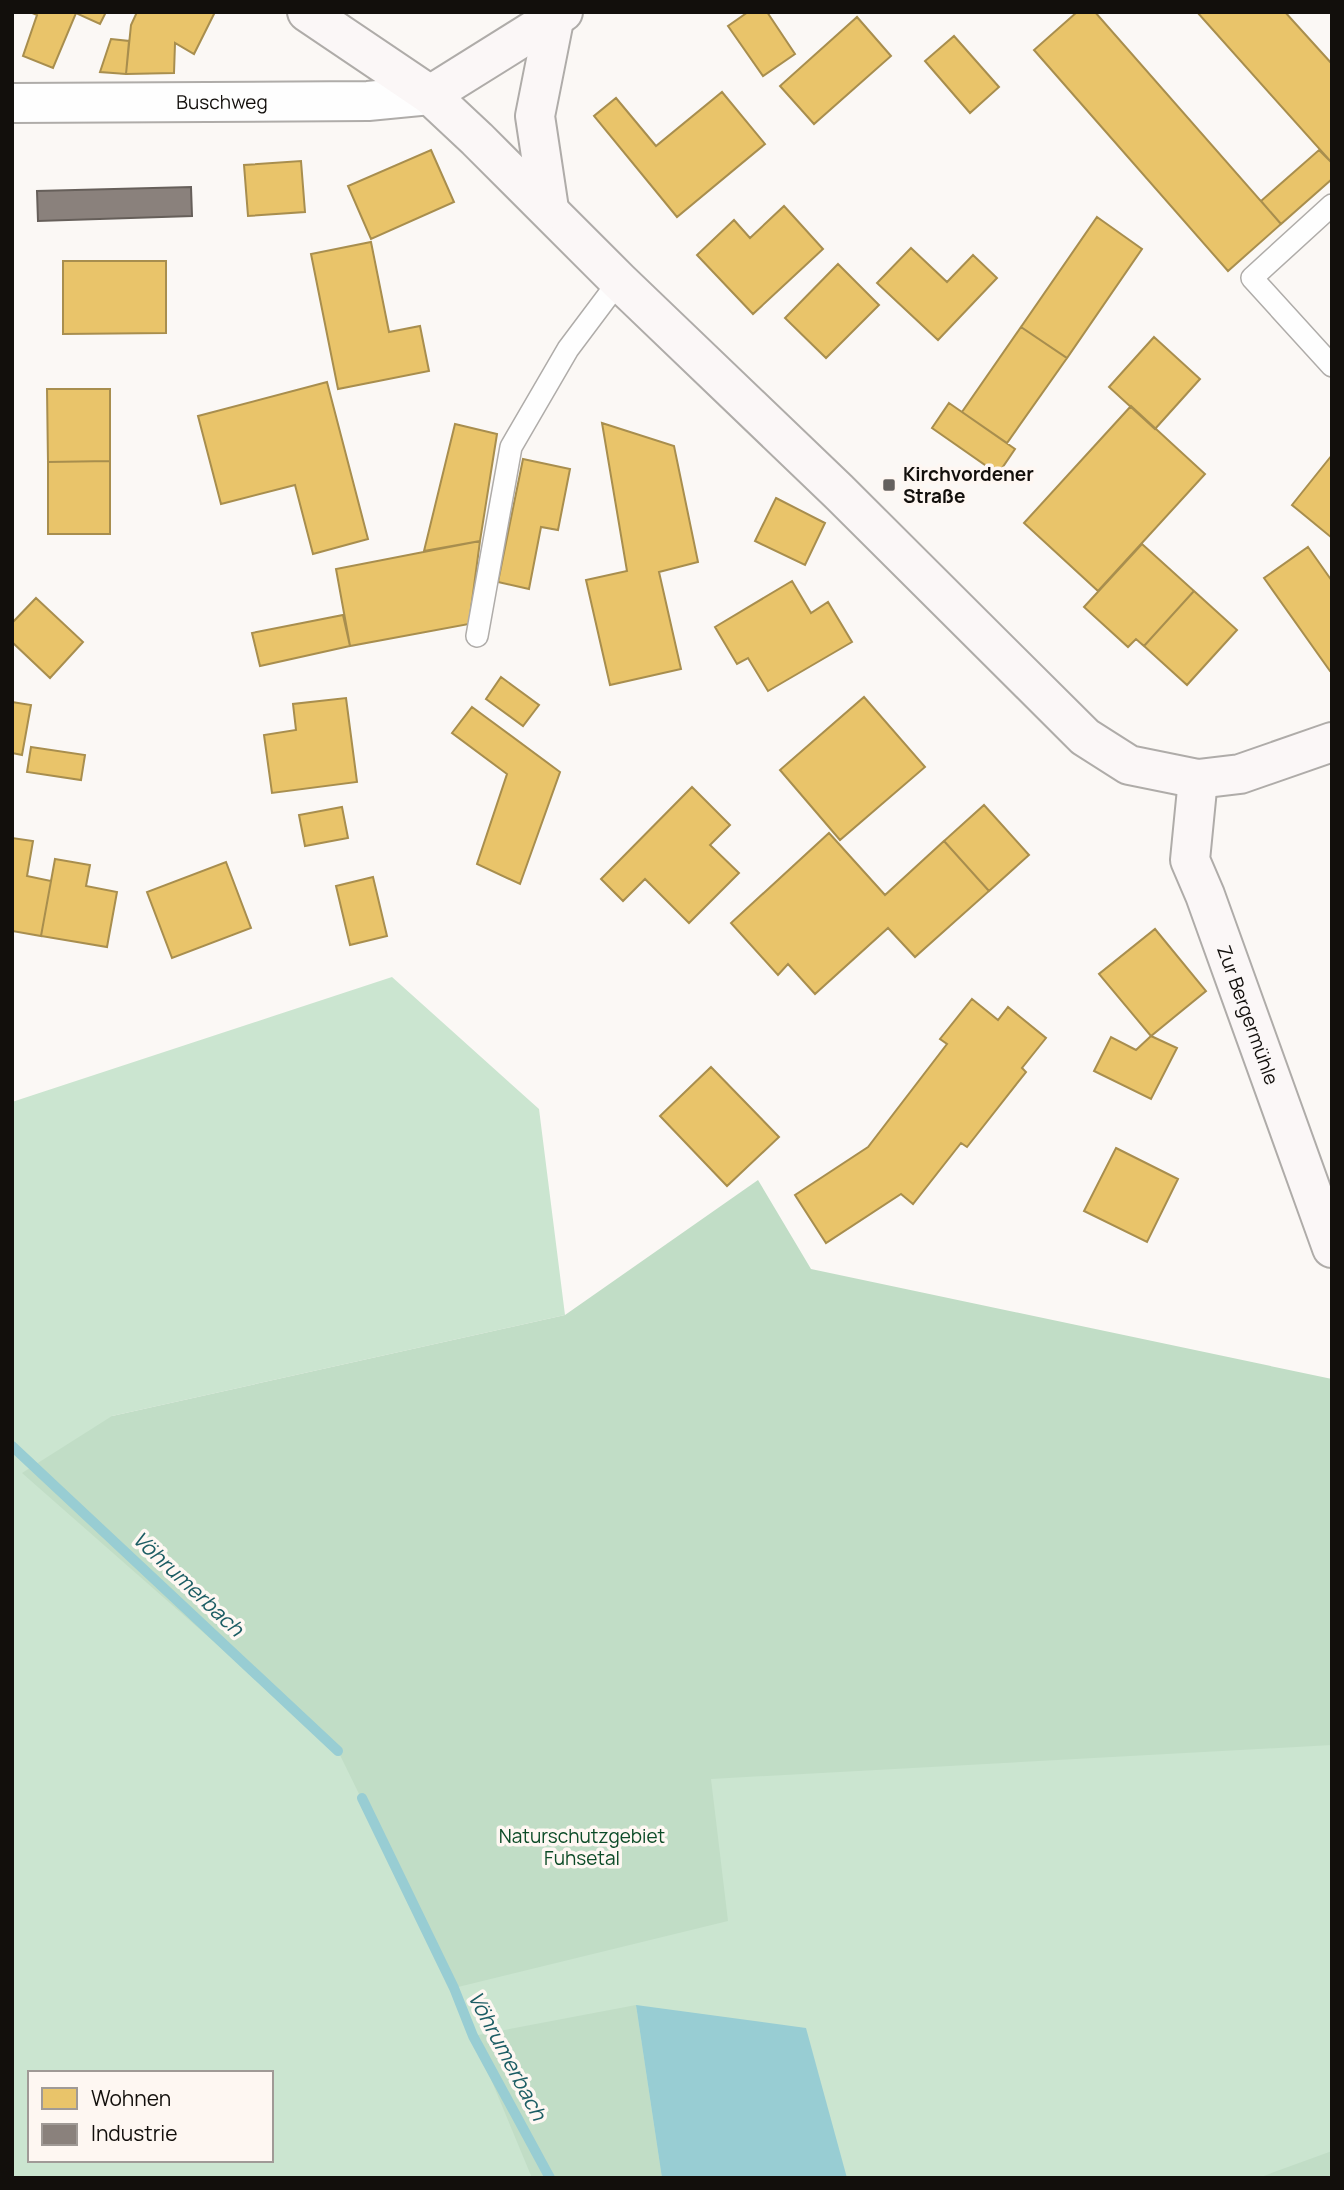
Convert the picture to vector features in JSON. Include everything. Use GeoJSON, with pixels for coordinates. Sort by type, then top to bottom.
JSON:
{"type":"FeatureCollection","features":[{"type":"Feature","properties":{"kind":"main road"},"geometry":{"type":"LineString","coordinates":[[307,12],[430,95],[838,491],[1084,737],[1129,765],[1198,779],[1240,774],[1332,742]]}},
{"type":"Feature","properties":{"kind":"main road"},"geometry":{"type":"LineString","coordinates":[[430,95],[559,16]]}},
{"type":"Feature","properties":{"kind":"main road"},"geometry":{"type":"LineString","coordinates":[[549,209],[535,116],[559,16]]}},
{"type":"Feature","properties":{"kind":"main road","name":"Zur Bergermühle"},"geometry":{"type":"LineString","coordinates":[[1198,779],[1190,860],[1210,908],[1332,1248]]}},
{"type":"Feature","properties":{"kind":"street","name":"Buschweg"},"geometry":{"type":"LineString","coordinates":[[12,103],[368,101],[430,95]]}},
{"type":"Feature","properties":{"kind":"lane"},"geometry":{"type":"LineString","coordinates":[[1328,352],[1252,278],[1332,205]]}},
{"type":"Feature","properties":{"kind":"lane"},"geometry":{"type":"LineString","coordinates":[[477,636],[511,447],[568,349],[620,281]]}},
{"type":"Feature","properties":{"kind":"green space","name":"Naturschutzgebiet Fuhsetal"},"geometry":{"type":"Polygon","coordinates":[[[392,977],[539,1109],[565,1315],[112,1416],[1332,1709],[1332,2178],[12,2178],[12,1102],[392,977]]]}},
{"type":"Feature","properties":{"kind":"green space"},"geometry":{"type":"Polygon","coordinates":[[[758,1180],[811,1269],[1332,1379],[1332,1745],[711,1779],[728,1921],[454,1988],[338,1751],[22,1473],[112,1416],[565,1315],[758,1180]]]}},
{"type":"Feature","properties":{"kind":"green space"},"geometry":{"type":"Polygon","coordinates":[[[636,2005],[662,2178],[532,2178],[473,2036],[636,2005]]]}},
{"type":"Feature","properties":{"kind":"green space"},"geometry":{"type":"Polygon","coordinates":[[[1332,2151],[1332,2178],[1258,2178],[1332,2151]]]}},
{"type":"Feature","properties":{"kind":"water"},"geometry":{"type":"Polygon","coordinates":[[[636,2005],[806,2028],[847,2178],[662,2178],[636,2005]]]}},
{"type":"Feature","properties":{"kind":"building: Wohnen"},"geometry":{"type":"Polygon","coordinates":[[[30,12],[106,12],[100,24],[76,13],[53,68],[23,56],[37,15],[30,12]]]}},
{"type":"Feature","properties":{"kind":"building: Wohnen"},"geometry":{"type":"Polygon","coordinates":[[[137,12],[215,12],[194,54],[175,43],[174,73],[126,74],[131,25],[137,12]]]}},
{"type":"Feature","properties":{"kind":"building: Wohnen"},"geometry":{"type":"Polygon","coordinates":[[[748,12],[767,12],[795,54],[763,76],[728,26],[748,12]]]}},
{"type":"Feature","properties":{"kind":"building: Wohnen"},"geometry":{"type":"Polygon","coordinates":[[[1077,12],[1095,12],[1281,224],[1228,271],[1034,50],[1077,12]]]}},
{"type":"Feature","properties":{"kind":"building: Wohnen"},"geometry":{"type":"Polygon","coordinates":[[[1197,12],[1285,12],[1332,64],[1332,163],[1197,12]]]}},
{"type":"Feature","properties":{"kind":"building: Wohnen"},"geometry":{"type":"Polygon","coordinates":[[[857,17],[891,56],[814,124],[780,86],[857,17]]]}},
{"type":"Feature","properties":{"kind":"building: Wohnen"},"geometry":{"type":"Polygon","coordinates":[[[954,36],[999,87],[970,113],[925,61],[954,36]]]}},
{"type":"Feature","properties":{"kind":"building: Wohnen"},"geometry":{"type":"Polygon","coordinates":[[[111,39],[129,41],[126,74],[100,72],[111,39]]]}},
{"type":"Feature","properties":{"kind":"building: Wohnen"},"geometry":{"type":"Polygon","coordinates":[[[722,92],[765,144],[677,217],[594,116],[616,98],[656,146],[722,92]]]}},
{"type":"Feature","properties":{"kind":"building: Wohnen"},"geometry":{"type":"Polygon","coordinates":[[[431,150],[454,202],[371,239],[348,186],[431,150]]]}},
{"type":"Feature","properties":{"kind":"building: Wohnen"},"geometry":{"type":"Polygon","coordinates":[[[1319,150],[1332,163],[1332,179],[1281,224],[1261,201],[1319,150]]]}},
{"type":"Feature","properties":{"kind":"building: Wohnen"},"geometry":{"type":"Polygon","coordinates":[[[301,161],[305,212],[248,216],[244,165],[301,161]]]}},
{"type":"Feature","properties":{"kind":"building: Wohnen"},"geometry":{"type":"Polygon","coordinates":[[[784,206],[823,249],[753,314],[697,255],[734,220],[750,238],[784,206]]]}},
{"type":"Feature","properties":{"kind":"building: Wohnen"},"geometry":{"type":"Polygon","coordinates":[[[1097,217],[1142,249],[1067,358],[1021,327],[1097,217]]]}},
{"type":"Feature","properties":{"kind":"building: Wohnen"},"geometry":{"type":"Polygon","coordinates":[[[371,242],[389,332],[420,326],[429,371],[338,389],[311,254],[371,242]]]}},
{"type":"Feature","properties":{"kind":"building: Wohnen"},"geometry":{"type":"Polygon","coordinates":[[[911,248],[947,282],[973,255],[997,278],[938,340],[877,283],[911,248]]]}},
{"type":"Feature","properties":{"kind":"building: Wohnen"},"geometry":{"type":"Polygon","coordinates":[[[63,261],[166,261],[166,333],[63,334],[63,261]]]}},
{"type":"Feature","properties":{"kind":"building: Wohnen"},"geometry":{"type":"Polygon","coordinates":[[[838,264],[879,305],[826,358],[785,318],[838,264]]]}},
{"type":"Feature","properties":{"kind":"building: Wohnen"},"geometry":{"type":"Polygon","coordinates":[[[1021,327],[1067,358],[1007,443],[962,412],[1021,327]]]}},
{"type":"Feature","properties":{"kind":"building: Wohnen"},"geometry":{"type":"Polygon","coordinates":[[[1154,337],[1200,379],[1155,429],[1109,387],[1154,337]]]}},
{"type":"Feature","properties":{"kind":"building: Wohnen"},"geometry":{"type":"Polygon","coordinates":[[[327,382],[368,539],[313,554],[295,485],[221,504],[198,416],[327,382]]]}},
{"type":"Feature","properties":{"kind":"building: Wohnen"},"geometry":{"type":"Polygon","coordinates":[[[47,389],[110,389],[110,461],[48,462],[47,389]]]}},
{"type":"Feature","properties":{"kind":"building: Wohnen"},"geometry":{"type":"Polygon","coordinates":[[[949,403],[1015,449],[998,474],[932,428],[949,403]]]}},
{"type":"Feature","properties":{"kind":"building: Wohnen"},"geometry":{"type":"Polygon","coordinates":[[[1131,406],[1205,474],[1098,591],[1024,523],[1131,406]]]}},
{"type":"Feature","properties":{"kind":"building: Wohnen"},"geometry":{"type":"Polygon","coordinates":[[[602,423],[674,446],[698,562],[659,572],[681,669],[610,685],[586,580],[627,571],[602,423]]]}},
{"type":"Feature","properties":{"kind":"building: Wohnen"},"geometry":{"type":"Polygon","coordinates":[[[455,424],[497,434],[480,541],[424,551],[455,424]]]}},
{"type":"Feature","properties":{"kind":"building: Wohnen"},"geometry":{"type":"Polygon","coordinates":[[[1332,455],[1332,538],[1292,505],[1332,455]]]}},
{"type":"Feature","properties":{"kind":"building: Wohnen"},"geometry":{"type":"Polygon","coordinates":[[[523,459],[570,469],[558,530],[541,527],[529,589],[498,582],[523,459]]]}},
{"type":"Feature","properties":{"kind":"building: Wohnen"},"geometry":{"type":"Polygon","coordinates":[[[110,461],[110,534],[48,534],[48,462],[110,461]]]}},
{"type":"Feature","properties":{"kind":"building: Wohnen"},"geometry":{"type":"Polygon","coordinates":[[[776,498],[825,523],[805,565],[755,541],[776,498]]]}},
{"type":"Feature","properties":{"kind":"building: Wohnen"},"geometry":{"type":"Polygon","coordinates":[[[480,541],[469,624],[350,646],[336,569],[480,541]]]}},
{"type":"Feature","properties":{"kind":"building: Wohnen"},"geometry":{"type":"Polygon","coordinates":[[[1142,544],[1194,591],[1144,646],[1136,639],[1128,647],[1084,607],[1142,544]]]}},
{"type":"Feature","properties":{"kind":"building: Wohnen"},"geometry":{"type":"Polygon","coordinates":[[[1308,547],[1332,581],[1330,671],[1264,578],[1308,547]]]}},
{"type":"Feature","properties":{"kind":"building: Wohnen"},"geometry":{"type":"Polygon","coordinates":[[[792,581],[811,613],[828,602],[852,642],[768,691],[748,658],[737,664],[715,627],[792,581]]]}},
{"type":"Feature","properties":{"kind":"building: Wohnen"},"geometry":{"type":"Polygon","coordinates":[[[1194,591],[1237,630],[1187,685],[1144,646],[1194,591]]]}},
{"type":"Feature","properties":{"kind":"building: Wohnen"},"geometry":{"type":"Polygon","coordinates":[[[36,598],[83,642],[50,678],[12,642],[12,623],[36,598]]]}},
{"type":"Feature","properties":{"kind":"building: Wohnen"},"geometry":{"type":"Polygon","coordinates":[[[343,615],[350,646],[260,666],[252,633],[343,615]]]}},
{"type":"Feature","properties":{"kind":"building: Wohnen"},"geometry":{"type":"Polygon","coordinates":[[[501,677],[539,705],[523,726],[486,699],[501,677]]]}},
{"type":"Feature","properties":{"kind":"building: Wohnen"},"geometry":{"type":"Polygon","coordinates":[[[864,697],[925,767],[840,840],[780,770],[864,697]]]}},
{"type":"Feature","properties":{"kind":"building: Wohnen"},"geometry":{"type":"Polygon","coordinates":[[[346,698],[357,782],[272,793],[264,735],[296,730],[293,704],[346,698]]]}},
{"type":"Feature","properties":{"kind":"building: Wohnen"},"geometry":{"type":"Polygon","coordinates":[[[12,702],[31,705],[22,755],[12,753],[12,702]]]}},
{"type":"Feature","properties":{"kind":"building: Wohnen"},"geometry":{"type":"Polygon","coordinates":[[[472,707],[560,772],[520,884],[477,864],[507,774],[452,733],[472,707]]]}},
{"type":"Feature","properties":{"kind":"building: Wohnen"},"geometry":{"type":"Polygon","coordinates":[[[31,747],[85,755],[81,780],[27,772],[31,747]]]}},
{"type":"Feature","properties":{"kind":"building: Wohnen"},"geometry":{"type":"Polygon","coordinates":[[[692,787],[730,825],[710,845],[739,873],[689,923],[645,879],[623,901],[601,879],[692,787]]]}},
{"type":"Feature","properties":{"kind":"building: Wohnen"},"geometry":{"type":"Polygon","coordinates":[[[984,805],[1029,855],[989,891],[944,841],[984,805]]]}},
{"type":"Feature","properties":{"kind":"building: Wohnen"},"geometry":{"type":"Polygon","coordinates":[[[342,807],[348,838],[305,846],[299,815],[342,807]]]}},
{"type":"Feature","properties":{"kind":"building: Wohnen"},"geometry":{"type":"Polygon","coordinates":[[[829,833],[885,895],[944,841],[989,891],[915,957],[888,928],[815,994],[788,964],[778,975],[731,923],[829,833]]]}},
{"type":"Feature","properties":{"kind":"building: Wohnen"},"geometry":{"type":"Polygon","coordinates":[[[12,838],[33,841],[27,876],[51,881],[41,936],[12,931],[12,838]]]}},
{"type":"Feature","properties":{"kind":"building: Wohnen"},"geometry":{"type":"Polygon","coordinates":[[[55,859],[90,865],[86,886],[117,892],[107,947],[41,936],[55,859]]]}},
{"type":"Feature","properties":{"kind":"building: Wohnen"},"geometry":{"type":"Polygon","coordinates":[[[226,862],[251,928],[172,958],[147,892],[226,862]]]}},
{"type":"Feature","properties":{"kind":"building: Wohnen"},"geometry":{"type":"Polygon","coordinates":[[[373,877],[387,936],[350,945],[336,886],[373,877]]]}},
{"type":"Feature","properties":{"kind":"building: Wohnen"},"geometry":{"type":"Polygon","coordinates":[[[1155,929],[1206,991],[1151,1036],[1099,974],[1155,929]]]}},
{"type":"Feature","properties":{"kind":"building: Wohnen"},"geometry":{"type":"Polygon","coordinates":[[[972,999],[998,1020],[1008,1007],[1046,1038],[1022,1068],[1026,1072],[967,1147],[961,1143],[913,1204],[901,1194],[826,1243],[795,1195],[868,1147],[947,1044],[940,1039],[972,999]]]}},
{"type":"Feature","properties":{"kind":"building: Wohnen"},"geometry":{"type":"Polygon","coordinates":[[[1151,1036],[1177,1048],[1151,1099],[1094,1071],[1111,1037],[1136,1050],[1151,1036]]]}},
{"type":"Feature","properties":{"kind":"building: Wohnen"},"geometry":{"type":"Polygon","coordinates":[[[711,1067],[779,1137],[727,1186],[660,1116],[711,1067]]]}},
{"type":"Feature","properties":{"kind":"building: Wohnen"},"geometry":{"type":"Polygon","coordinates":[[[1116,1148],[1178,1179],[1147,1242],[1084,1211],[1116,1148]]]}},
{"type":"Feature","properties":{"kind":"building: Industrie"},"geometry":{"type":"Polygon","coordinates":[[[191,187],[192,216],[38,221],[37,191],[191,187]]]}},
{"type":"Feature","properties":{"kind":"waterway","name":"Vöhrumerbach"},"geometry":{"type":"LineString","coordinates":[[12,1446],[338,1751]]}},
{"type":"Feature","properties":{"kind":"waterway","name":"Vöhrumerbach"},"geometry":{"type":"LineString","coordinates":[[362,1798],[454,1988],[473,2036],[550,2178]]}},
{"type":"Feature","properties":{"kind":"place","name":"Kirchvordener Straße"},"geometry":{"type":"Point","coordinates":[889,485]}}]}
